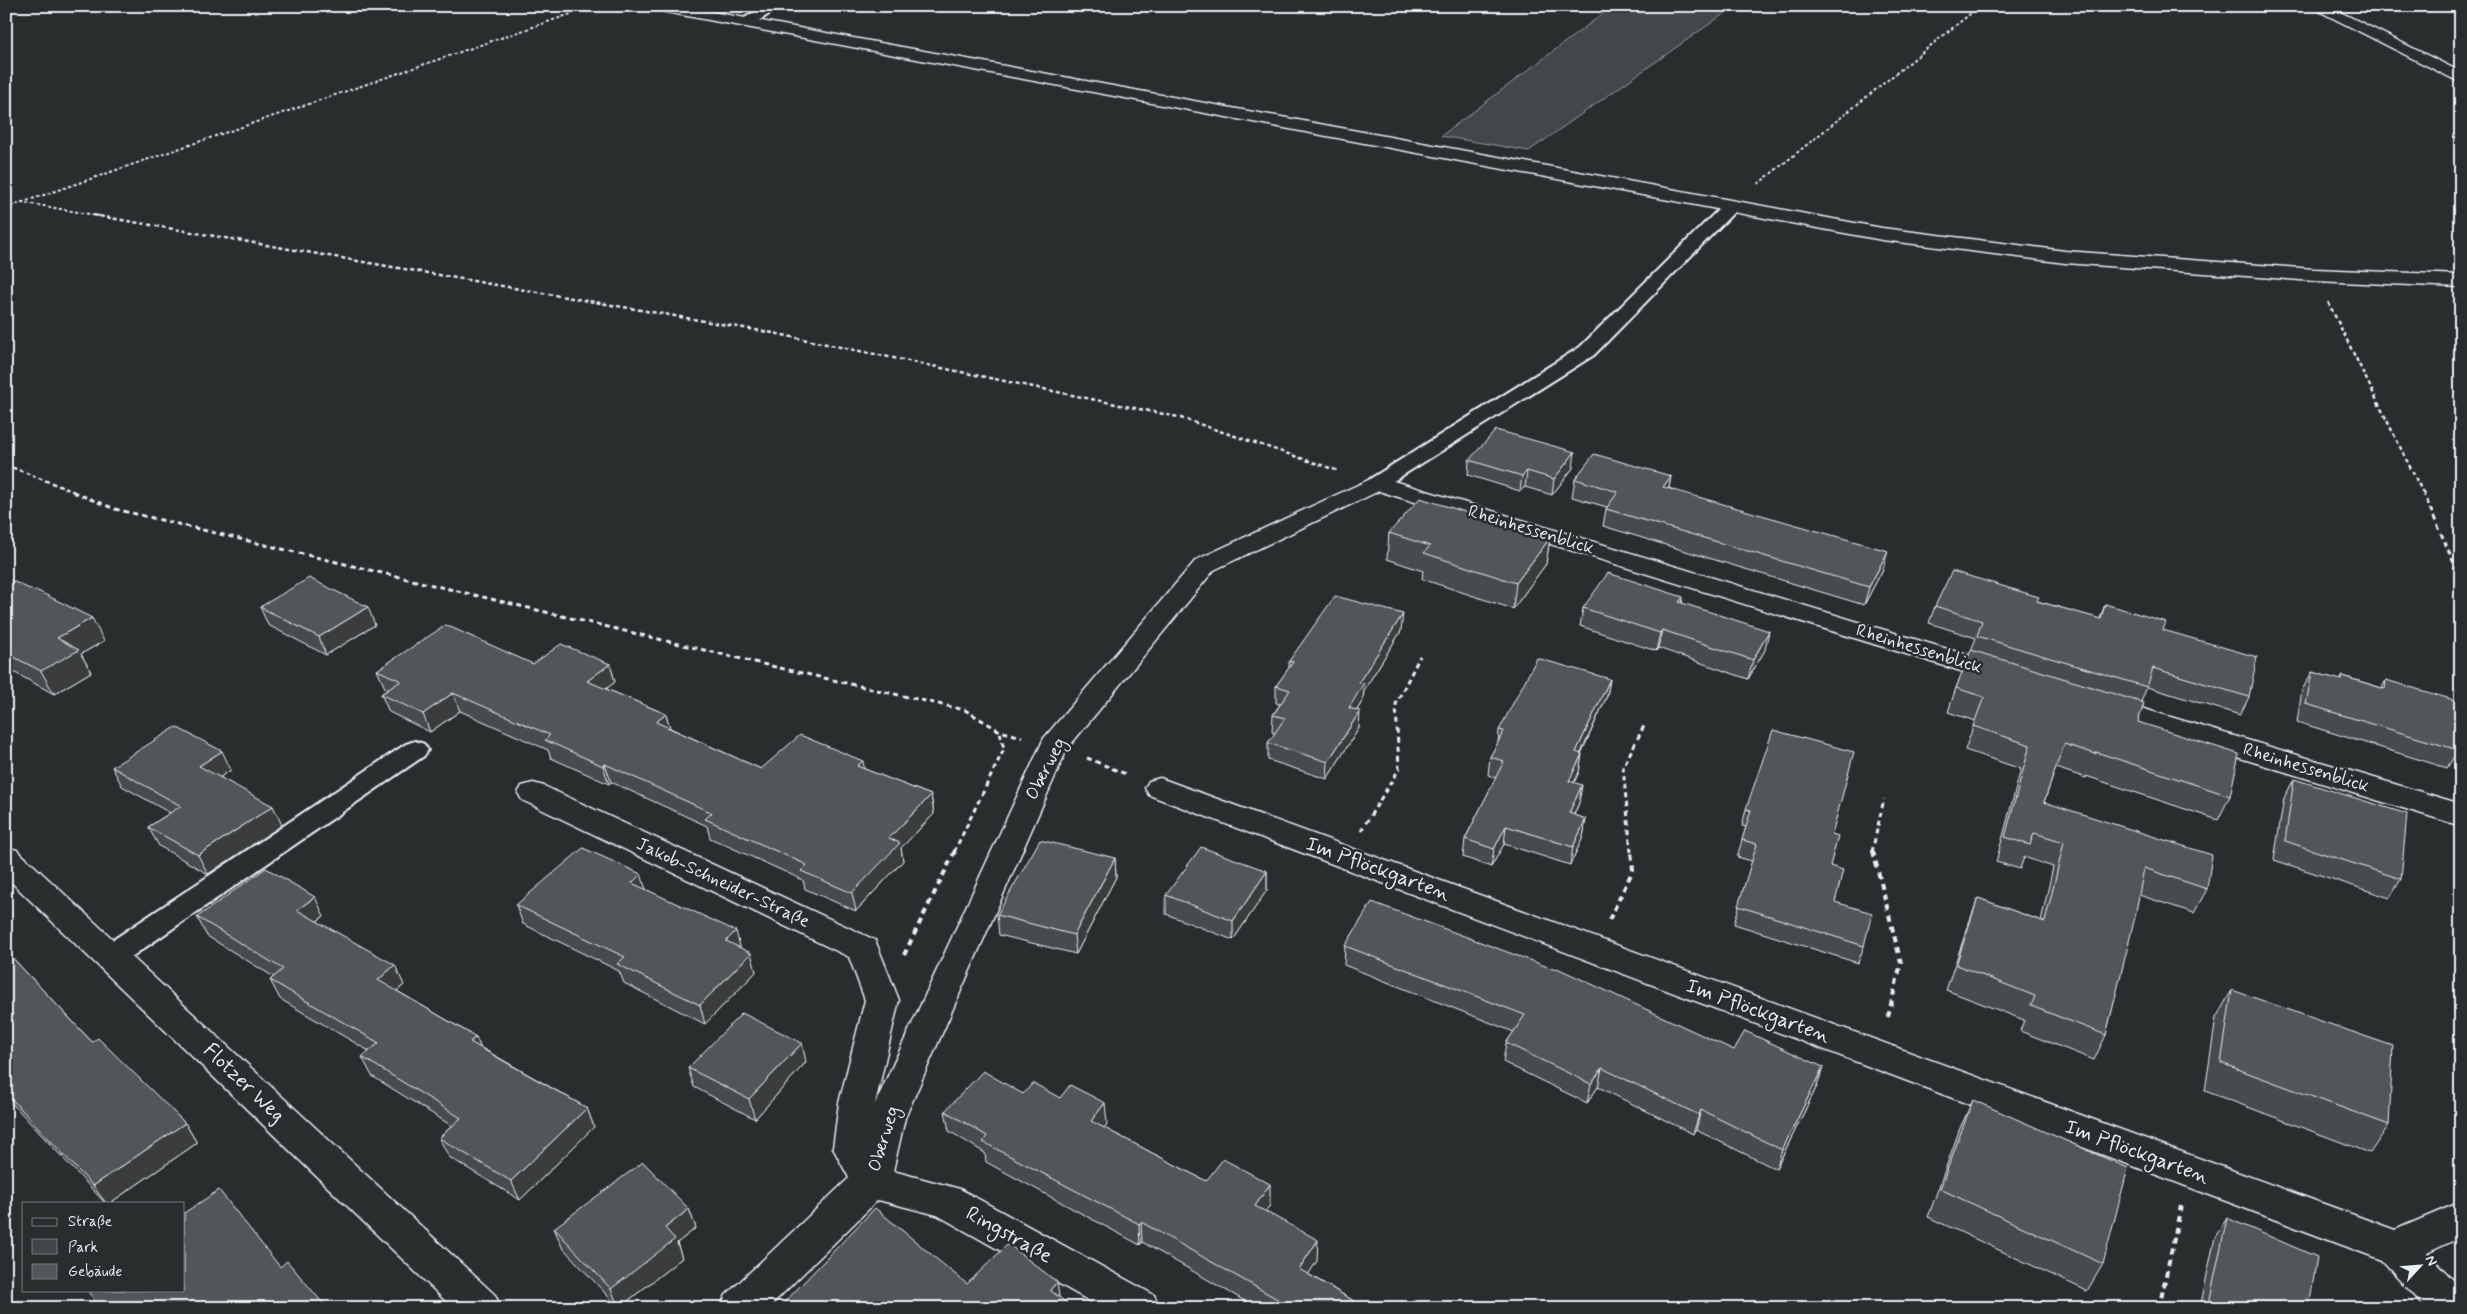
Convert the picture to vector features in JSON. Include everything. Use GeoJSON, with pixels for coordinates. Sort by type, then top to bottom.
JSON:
{"type":"FeatureCollection","features":[{"type":"Feature","properties":{"kind":"street"},"geometry":{"type":"LineString","coordinates":[[655,6],[1729,208],[1882,234],[2065,257],[2314,274],[2461,281]]}},
{"type":"Feature","properties":{"kind":"street"},"geometry":{"type":"LineString","coordinates":[[2316,6],[2461,78]]}},
{"type":"Feature","properties":{"kind":"street","name":"Rheinhessenblick"},"geometry":{"type":"LineString","coordinates":[[1376,483],[2023,681]]}},
{"type":"Feature","properties":{"kind":"street","name":"Oberweg"},"geometry":{"type":"LineString","coordinates":[[740,1308],[870,1182],[888,1118],[1054,745],[1205,565],[1376,483]]}},
{"type":"Feature","properties":{"kind":"street","name":"Rheinhessenblick"},"geometry":{"type":"LineString","coordinates":[[2080,698],[2461,815]]}},
{"type":"Feature","properties":{"kind":"street","name":"Im Pflöckgarten"},"geometry":{"type":"LineString","coordinates":[[1160,788],[2396,1248]]}},
{"type":"Feature","properties":{"kind":"street","name":"Jakob-Schneider-Straße"},"geometry":{"type":"LineString","coordinates":[[533,793],[863,949],[882,1000]]}},
{"type":"Feature","properties":{"kind":"street","name":"Flotzer Weg"},"geometry":{"type":"LineString","coordinates":[[6,858],[481,1308]]}},
{"type":"Feature","properties":{"kind":"street","name":"Oberweg"},"geometry":{"type":"LineString","coordinates":[[870,1182],[852,1148],[857,1102],[882,1000]]}},
{"type":"Feature","properties":{"kind":"street","name":"Ringstraße"},"geometry":{"type":"LineString","coordinates":[[870,1182],[946,1201],[1140,1308]]}},
{"type":"Feature","properties":{"kind":"street"},"geometry":{"type":"LineString","coordinates":[[2453,1308],[2396,1248],[2461,1220]]}},
{"type":"Feature","properties":{"kind":"lane"},"geometry":{"type":"LineString","coordinates":[[746,23],[776,6]]}},
{"type":"Feature","properties":{"kind":"lane"},"geometry":{"type":"LineString","coordinates":[[1376,483],[1588,351],[1729,208]]}},
{"type":"Feature","properties":{"kind":"lane"},"geometry":{"type":"LineString","coordinates":[[111,956],[415,750]]}},
{"type":"Feature","properties":{"kind":"path"},"geometry":{"type":"LineString","coordinates":[[6,208],[594,6]]}},
{"type":"Feature","properties":{"kind":"path"},"geometry":{"type":"LineString","coordinates":[[1729,208],[1980,6]]}},
{"type":"Feature","properties":{"kind":"path"},"geometry":{"type":"LineString","coordinates":[[21,202],[773,333],[1178,417],[1376,483]]}},
{"type":"Feature","properties":{"kind":"path"},"geometry":{"type":"LineString","coordinates":[[2314,274],[2410,464],[2461,579]]}},
{"type":"Feature","properties":{"kind":"path"},"geometry":{"type":"LineString","coordinates":[[6,466],[115,508],[771,666],[965,710],[1000,731],[1054,745],[1160,788]]}},
{"type":"Feature","properties":{"kind":"path"},"geometry":{"type":"LineString","coordinates":[[1344,856],[1399,769],[1396,704],[1420,656]]}},
{"type":"Feature","properties":{"kind":"path"},"geometry":{"type":"LineString","coordinates":[[1595,950],[1633,870],[1623,767],[1644,726]]}},
{"type":"Feature","properties":{"kind":"path"},"geometry":{"type":"LineString","coordinates":[[882,1000],[1004,749],[1000,731]]}},
{"type":"Feature","properties":{"kind":"path"},"geometry":{"type":"LineString","coordinates":[[1879,1056],[1900,963],[1872,854],[1884,799]]}},
{"type":"Feature","properties":{"kind":"path"},"geometry":{"type":"LineString","coordinates":[[2159,1308],[2189,1171]]}},
{"type":"Feature","properties":{"kind":"green space"},"geometry":{"type":"Polygon","coordinates":[[[1613,6],[1735,6],[1529,151],[1441,136],[1613,6]]]}},
{"type":"Feature","properties":{"kind":"building"},"geometry":{"type":"Polygon","coordinates":[[[1496,430],[1575,452],[1554,479],[1527,471],[1522,476],[1469,460],[1496,430]]]}},
{"type":"Feature","properties":{"kind":"building"},"geometry":{"type":"Polygon","coordinates":[[[1594,454],[1671,476],[1663,487],[1888,551],[1869,587],[1606,509],[1618,492],[1575,479],[1594,454]]]}},
{"type":"Feature","properties":{"kind":"building"},"geometry":{"type":"Polygon","coordinates":[[[1420,498],[1550,538],[1516,583],[1424,553],[1430,546],[1389,533],[1420,498]]]}},
{"type":"Feature","properties":{"kind":"building"},"geometry":{"type":"Polygon","coordinates":[[[1952,571],[2039,597],[2037,601],[2101,619],[2105,604],[2166,622],[2163,630],[2257,657],[2249,697],[2153,668],[2147,687],[1977,636],[1982,621],[1935,606],[1952,571]]]}},
{"type":"Feature","properties":{"kind":"building"},"geometry":{"type":"Polygon","coordinates":[[[1608,573],[1683,597],[1679,602],[1769,631],[1753,660],[1662,630],[1660,633],[1583,608],[1608,573]]]}},
{"type":"Feature","properties":{"kind":"building"},"geometry":{"type":"Polygon","coordinates":[[[6,578],[34,591],[36,590],[92,618],[57,638],[79,650],[41,671],[6,653],[6,578]]]}},
{"type":"Feature","properties":{"kind":"building"},"geometry":{"type":"Polygon","coordinates":[[[309,578],[368,607],[319,637],[260,607],[309,578]]]}},
{"type":"Feature","properties":{"kind":"building"},"geometry":{"type":"Polygon","coordinates":[[[1335,596],[1403,614],[1359,682],[1364,683],[1349,708],[1360,711],[1328,762],[1268,743],[1285,718],[1273,715],[1290,690],[1276,686],[1293,662],[1289,661],[1335,596]]]}},
{"type":"Feature","properties":{"kind":"building"},"geometry":{"type":"Polygon","coordinates":[[[446,625],[533,664],[561,644],[610,664],[587,681],[666,714],[656,722],[761,769],[800,735],[863,761],[857,766],[931,795],[889,838],[900,843],[852,893],[801,871],[807,865],[705,819],[712,813],[605,764],[603,766],[545,740],[550,735],[453,693],[423,714],[381,694],[401,681],[377,670],[446,625]]]}},
{"type":"Feature","properties":{"kind":"building"},"geometry":{"type":"Polygon","coordinates":[[[1971,650],[2144,703],[2138,722],[2239,754],[2230,796],[2096,752],[2096,754],[2064,744],[2044,802],[2212,855],[2207,889],[2144,868],[2135,917],[2106,1035],[2031,1006],[2035,996],[1956,965],[1978,898],[2045,922],[2064,842],[2034,833],[2030,845],[2005,837],[2030,745],[1973,726],[1984,697],[1956,688],[1971,650]]]}},
{"type":"Feature","properties":{"kind":"building"},"geometry":{"type":"Polygon","coordinates":[[[1537,658],[1610,679],[1576,752],[1582,754],[1569,781],[1582,785],[1569,813],[1586,819],[1573,847],[1506,826],[1494,849],[1465,839],[1504,761],[1490,757],[1504,731],[1499,730],[1537,658]]]}},
{"type":"Feature","properties":{"kind":"building"},"geometry":{"type":"Polygon","coordinates":[[[2312,672],[2341,680],[2342,676],[2385,689],[2386,680],[2461,702],[2458,750],[2306,704],[2312,672]]]}},
{"type":"Feature","properties":{"kind":"building"},"geometry":{"type":"Polygon","coordinates":[[[176,727],[222,751],[199,766],[273,806],[198,855],[148,827],[181,806],[112,767],[176,727]]]}},
{"type":"Feature","properties":{"kind":"building"},"geometry":{"type":"Polygon","coordinates":[[[1773,730],[1854,752],[1832,834],[1838,836],[1830,866],[1843,870],[1835,902],[1872,913],[1864,946],[1738,906],[1757,844],[1742,840],[1751,810],[1746,809],[1773,730]]]}},
{"type":"Feature","properties":{"kind":"building"},"geometry":{"type":"Polygon","coordinates":[[[2294,779],[2407,814],[2401,879],[2285,841],[2294,779]]]}},
{"type":"Feature","properties":{"kind":"building"},"geometry":{"type":"Polygon","coordinates":[[[1040,840],[1115,858],[1074,935],[997,915],[1040,840]]]}},
{"type":"Feature","properties":{"kind":"building"},"geometry":{"type":"Polygon","coordinates":[[[1201,847],[1267,871],[1233,921],[1166,895],[1201,847]]]}},
{"type":"Feature","properties":{"kind":"building"},"geometry":{"type":"Polygon","coordinates":[[[583,848],[641,874],[632,883],[736,931],[726,941],[751,953],[700,1005],[617,964],[625,957],[516,905],[583,848]]]}},
{"type":"Feature","properties":{"kind":"building"},"geometry":{"type":"Polygon","coordinates":[[[266,868],[315,897],[297,910],[395,965],[378,980],[476,1037],[470,1042],[587,1108],[511,1181],[439,1138],[461,1118],[362,1057],[379,1043],[270,980],[283,969],[197,917],[266,868]]]}},
{"type":"Feature","properties":{"kind":"building"},"geometry":{"type":"Polygon","coordinates":[[[1372,902],[1556,970],[1557,968],[1734,1050],[1745,1031],[1823,1067],[1782,1150],[1701,1110],[1699,1115],[1602,1068],[1591,1084],[1506,1043],[1525,1015],[1345,946],[1372,902]]]}},
{"type":"Feature","properties":{"kind":"building"},"geometry":{"type":"Polygon","coordinates":[[[6,951],[92,1042],[98,1038],[185,1123],[93,1186],[6,1093],[6,951]]]}},
{"type":"Feature","properties":{"kind":"building"},"geometry":{"type":"Polygon","coordinates":[[[2232,990],[2393,1046],[2389,1125],[2221,1063],[2232,990]]]}},
{"type":"Feature","properties":{"kind":"building"},"geometry":{"type":"Polygon","coordinates":[[[742,1013],[802,1043],[749,1099],[688,1068],[742,1013]]]}},
{"type":"Feature","properties":{"kind":"building"},"geometry":{"type":"Polygon","coordinates":[[[983,1071],[1023,1094],[1033,1083],[1060,1098],[1070,1085],[1105,1103],[1091,1121],[1206,1181],[1223,1159],[1270,1184],[1255,1206],[1318,1240],[1299,1269],[1366,1308],[1293,1308],[1141,1222],[1139,1224],[983,1142],[987,1136],[945,1111],[983,1071]]]}},
{"type":"Feature","properties":{"kind":"building"},"geometry":{"type":"Polygon","coordinates":[[[1973,1100],[2128,1168],[2103,1264],[1940,1189],[1973,1100]]]}},
{"type":"Feature","properties":{"kind":"building"},"geometry":{"type":"Polygon","coordinates":[[[643,1162],[689,1209],[665,1228],[675,1239],[611,1289],[554,1228],[643,1162]]]}},
{"type":"Feature","properties":{"kind":"building"},"geometry":{"type":"Polygon","coordinates":[[[219,1190],[280,1267],[287,1261],[327,1308],[168,1308],[164,1303],[158,1308],[100,1308],[88,1292],[185,1292],[185,1212],[219,1190]]]}},
{"type":"Feature","properties":{"kind":"building"},"geometry":{"type":"Polygon","coordinates":[[[875,1208],[967,1284],[1008,1244],[1057,1282],[1050,1290],[1073,1308],[779,1308],[875,1208]]]}},
{"type":"Feature","properties":{"kind":"building"},"geometry":{"type":"Polygon","coordinates":[[[2227,1218],[2317,1257],[2309,1308],[2208,1308],[2227,1218]]]}},
{"type":"Feature","properties":{"kind":"building"},"geometry":{"type":"Polygon","coordinates":[[[1605,1302],[1616,1308],[1602,1308],[1605,1302]]]}}]}
